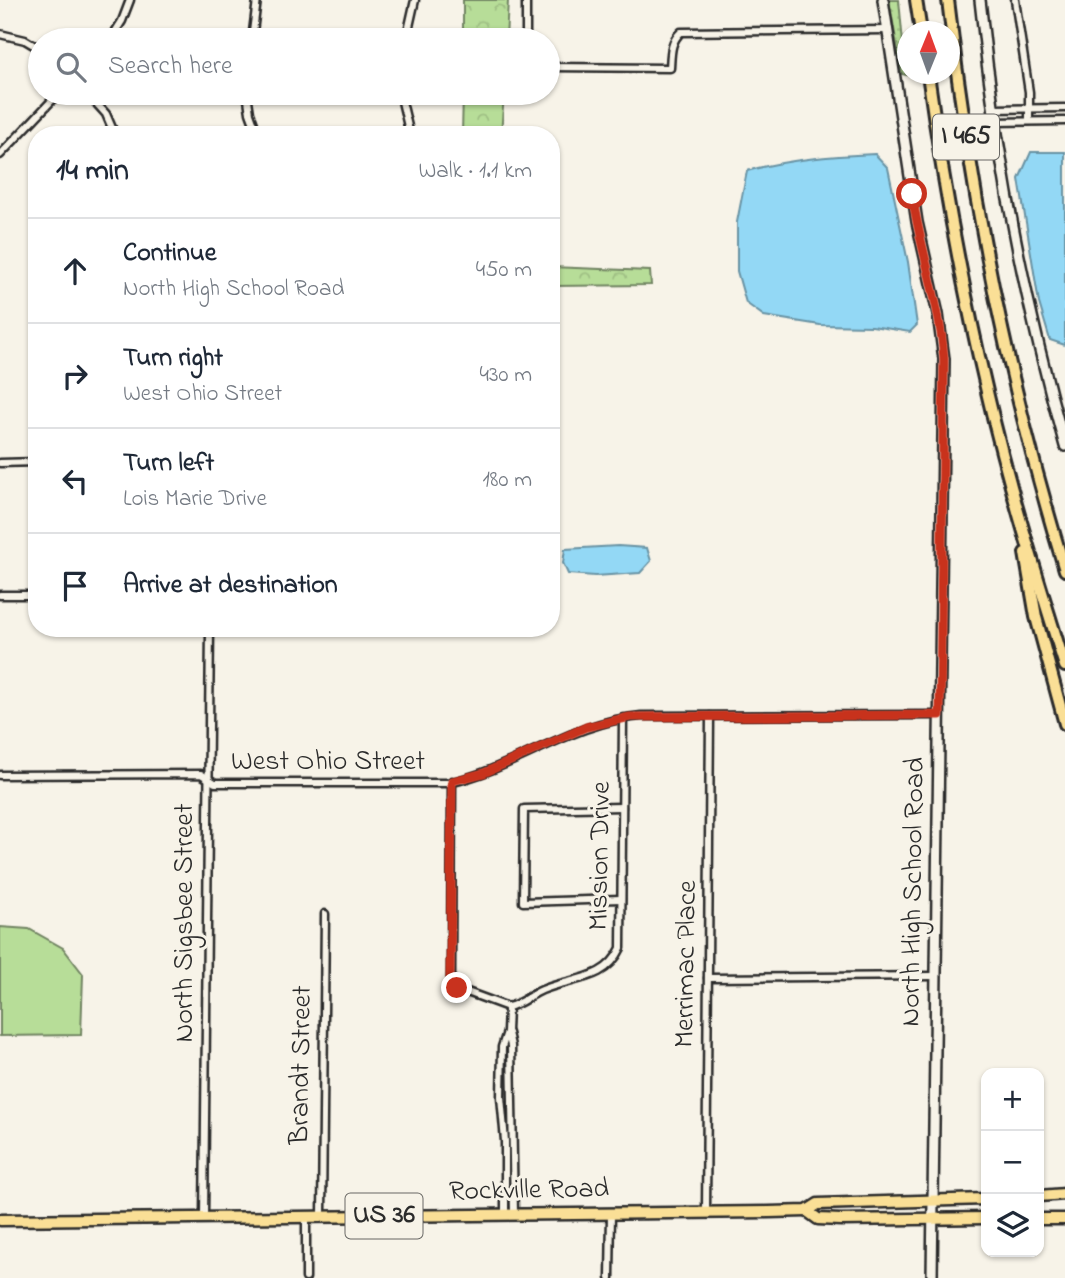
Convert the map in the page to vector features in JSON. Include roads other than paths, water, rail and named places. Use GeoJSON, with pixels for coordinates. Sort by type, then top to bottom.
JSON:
{"type":"FeatureCollection","features":[{"type":"Feature","properties":{"kind":"highway"},"geometry":{"type":"LineString","coordinates":[[918,0],[921,21]]}},
{"type":"Feature","properties":{"kind":"highway","name":"I 465"},"geometry":{"type":"LineString","coordinates":[[948,0],[962,112],[988,262],[1018,404],[1065,570]]}},
{"type":"Feature","properties":{"kind":"highway","name":"I 465"},"geometry":{"type":"LineString","coordinates":[[930,84],[949,212],[988,398],[1065,666]]}},
{"type":"Feature","properties":{"kind":"highway"},"geometry":{"type":"LineString","coordinates":[[1015,499],[1036,617],[1065,724]]}},
{"type":"Feature","properties":{"kind":"highway"},"geometry":{"type":"LineString","coordinates":[[1049,518],[1065,544]]}},
{"type":"Feature","properties":{"kind":"main road"},"geometry":{"type":"LineString","coordinates":[[1044,1196],[1065,1195]]}},
{"type":"Feature","properties":{"kind":"main road","name":"Rockville Road"},"geometry":{"type":"LineString","coordinates":[[0,1220],[807,1211],[818,1204],[981,1199]]}},
{"type":"Feature","properties":{"kind":"main road","name":"Rockville Road"},"geometry":{"type":"LineString","coordinates":[[807,1211],[818,1219],[981,1218]]}},
{"type":"Feature","properties":{"kind":"main road"},"geometry":{"type":"LineString","coordinates":[[1044,1219],[1065,1219]]}},
{"type":"Feature","properties":{"kind":"street"},"geometry":{"type":"LineString","coordinates":[[118,28],[130,0]]}},
{"type":"Feature","properties":{"kind":"street"},"geometry":{"type":"LineString","coordinates":[[254,28],[257,0]]}},
{"type":"Feature","properties":{"kind":"street"},"geometry":{"type":"LineString","coordinates":[[408,28],[415,0]]}},
{"type":"Feature","properties":{"kind":"street"},"geometry":{"type":"LineString","coordinates":[[526,0],[526,28]]}},
{"type":"Feature","properties":{"kind":"street","name":"North High School Road"},"geometry":{"type":"LineString","coordinates":[[883,0],[916,222],[938,314],[943,348],[932,1278]]}},
{"type":"Feature","properties":{"kind":"street"},"geometry":{"type":"LineString","coordinates":[[980,0],[993,109],[1010,209],[1043,369],[1060,413],[1065,446]]}},
{"type":"Feature","properties":{"kind":"street"},"geometry":{"type":"LineString","coordinates":[[1015,0],[1029,92],[1028,121]]}},
{"type":"Feature","properties":{"kind":"street"},"geometry":{"type":"LineString","coordinates":[[560,67],[670,68],[671,46],[674,38],[681,32],[888,30]]}},
{"type":"Feature","properties":{"kind":"street"},"geometry":{"type":"LineString","coordinates":[[0,34],[28,42]]}},
{"type":"Feature","properties":{"kind":"street"},"geometry":{"type":"LineString","coordinates":[[0,155],[48,105]]}},
{"type":"Feature","properties":{"kind":"street"},"geometry":{"type":"LineString","coordinates":[[98,105],[111,126]]}},
{"type":"Feature","properties":{"kind":"street"},"geometry":{"type":"LineString","coordinates":[[249,105],[255,126]]}},
{"type":"Feature","properties":{"kind":"street"},"geometry":{"type":"LineString","coordinates":[[403,105],[408,126]]}},
{"type":"Feature","properties":{"kind":"street"},"geometry":{"type":"LineString","coordinates":[[993,109],[1065,108]]}},
{"type":"Feature","properties":{"kind":"street"},"geometry":{"type":"LineString","coordinates":[[995,122],[1065,121]]}},
{"type":"Feature","properties":{"kind":"street"},"geometry":{"type":"LineString","coordinates":[[0,463],[28,462]]}},
{"type":"Feature","properties":{"kind":"street"},"geometry":{"type":"LineString","coordinates":[[0,595],[28,595]]}},
{"type":"Feature","properties":{"kind":"street","name":"North Sigsbee Street"},"geometry":{"type":"LineString","coordinates":[[204,1218],[209,637]]}},
{"type":"Feature","properties":{"kind":"street","name":"West Ohio Street"},"geometry":{"type":"LineString","coordinates":[[0,775],[201,775],[215,783],[452,781],[484,773],[586,727],[623,718],[940,715]]}},
{"type":"Feature","properties":{"kind":"street","name":"Merrimac Place"},"geometry":{"type":"LineString","coordinates":[[705,1213],[710,716]]}},
{"type":"Feature","properties":{"kind":"street","name":"Mission Drive"},"geometry":{"type":"LineString","coordinates":[[508,1007],[550,987],[596,975],[608,966],[621,948],[623,718]]}},
{"type":"Feature","properties":{"kind":"street"},"geometry":{"type":"LineString","coordinates":[[452,781],[451,982],[458,989],[508,1007],[507,1031],[502,1047],[501,1097],[509,1214]]}},
{"type":"Feature","properties":{"kind":"street"},"geometry":{"type":"LineString","coordinates":[[621,899],[523,902],[524,809],[622,807]]}},
{"type":"Feature","properties":{"kind":"street","name":"Brandt Street"},"geometry":{"type":"LineString","coordinates":[[322,1216],[325,914]]}},
{"type":"Feature","properties":{"kind":"street"},"geometry":{"type":"LineString","coordinates":[[708,978],[936,976]]}},
{"type":"Feature","properties":{"kind":"street"},"geometry":{"type":"LineString","coordinates":[[610,1278],[611,1213]]}},
{"type":"Feature","properties":{"kind":"street"},"geometry":{"type":"LineString","coordinates":[[306,1217],[306,1278]]}},
{"type":"Feature","properties":{"kind":"water"},"geometry":{"type":"Polygon","coordinates":[[[1031,152],[1065,152],[1065,345],[1050,340],[1039,303],[1019,179],[1031,152]]]}},
{"type":"Feature","properties":{"kind":"water"},"geometry":{"type":"Polygon","coordinates":[[[875,154],[888,168],[908,262],[917,325],[910,332],[872,326],[820,325],[764,316],[746,303],[737,271],[737,222],[747,171],[810,159],[875,154]]]}},
{"type":"Feature","properties":{"kind":"water"},"geometry":{"type":"Polygon","coordinates":[[[618,546],[647,548],[651,561],[640,573],[595,576],[568,574],[563,563],[565,549],[618,546]]]}}]}
